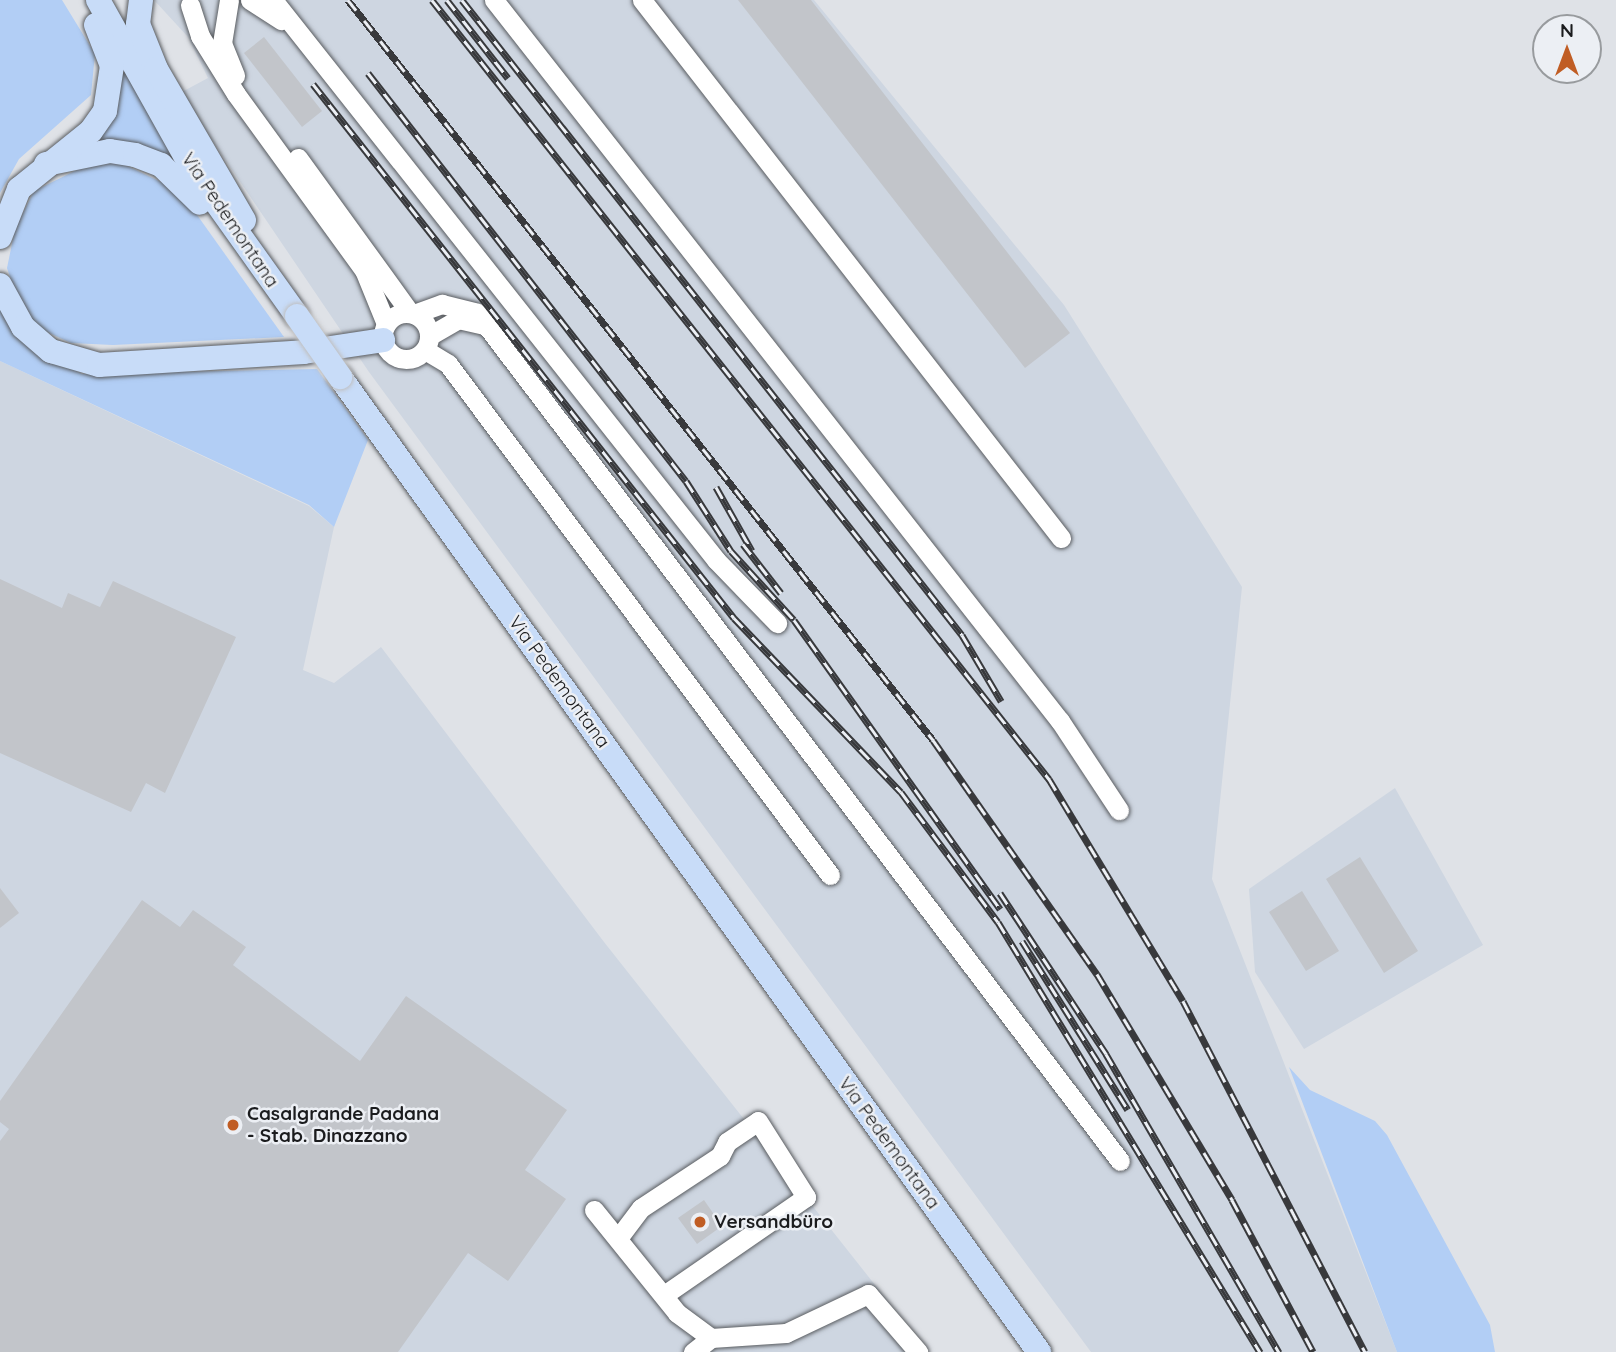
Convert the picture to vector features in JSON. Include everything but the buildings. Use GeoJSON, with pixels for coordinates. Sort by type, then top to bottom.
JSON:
{"type":"FeatureCollection","features":[{"type":"Feature","properties":{"kind":"main road"},"geometry":{"type":"LineString","coordinates":[[0,237],[19,189],[46,164],[90,131],[112,86],[105,43],[82,0]]}},
{"type":"Feature","properties":{"kind":"main road","name":"Via Pedemontana"},"geometry":{"type":"LineString","coordinates":[[98,0],[193,170],[1039,1352]]}},
{"type":"Feature","properties":{"kind":"main road"},"geometry":{"type":"LineString","coordinates":[[141,0],[138,24],[156,69],[297,316]]}},
{"type":"Feature","properties":{"kind":"main road"},"geometry":{"type":"LineString","coordinates":[[46,164],[110,151],[161,165],[276,288]]}},
{"type":"Feature","properties":{"kind":"main road"},"geometry":{"type":"LineString","coordinates":[[0,285],[23,327],[51,351],[99,365],[304,352],[384,332]]}},
{"type":"Feature","properties":{"kind":"street"},"geometry":{"type":"LineString","coordinates":[[187,3],[211,9],[229,0]]}},
{"type":"Feature","properties":{"kind":"street"},"geometry":{"type":"LineString","coordinates":[[229,0],[222,43],[240,89],[330,197],[412,313],[427,343],[448,364],[830,875]]}},
{"type":"Feature","properties":{"kind":"street"},"geometry":{"type":"LineString","coordinates":[[250,0],[293,31]]}},
{"type":"Feature","properties":{"kind":"street"},"geometry":{"type":"LineString","coordinates":[[273,0],[293,31],[716,560],[776,622]]}},
{"type":"Feature","properties":{"kind":"street"},"geometry":{"type":"LineString","coordinates":[[494,0],[1060,722],[1119,810]]}},
{"type":"Feature","properties":{"kind":"street"},"geometry":{"type":"LineString","coordinates":[[642,0],[1061,538]]}},
{"type":"Feature","properties":{"kind":"street"},"geometry":{"type":"LineString","coordinates":[[187,3],[200,36],[236,94],[364,270],[384,332],[397,357],[427,343],[458,319],[485,325]]}},
{"type":"Feature","properties":{"kind":"street"},"geometry":{"type":"LineString","coordinates":[[384,332],[412,313],[464,305],[485,325],[1120,1161]]}},
{"type":"Feature","properties":{"kind":"street"},"geometry":{"type":"LineString","coordinates":[[664,1295],[806,1196],[758,1121],[600,1216],[664,1295],[711,1338]]}},
{"type":"Feature","properties":{"kind":"street"},"geometry":{"type":"LineString","coordinates":[[619,1237],[641,1209],[720,1156],[727,1142]]}},
{"type":"Feature","properties":{"kind":"street"},"geometry":{"type":"LineString","coordinates":[[693,1352],[711,1338],[786,1333],[868,1294],[918,1352]]}},
{"type":"Feature","properties":{"kind":"shaded area"},"geometry":{"type":"Polygon","coordinates":[[[0,0],[62,0],[95,54],[91,95],[19,159],[0,193],[0,0]]]}},
{"type":"Feature","properties":{"kind":"shaded area"},"geometry":{"type":"Polygon","coordinates":[[[154,0],[814,0],[1064,305],[1242,587],[1212,879],[1397,1352],[1091,1352],[369,372],[180,93],[208,78],[188,37],[154,0]]]}},
{"type":"Feature","properties":{"kind":"shaded area"},"geometry":{"type":"Polygon","coordinates":[[[121,60],[173,160],[89,145],[118,107],[121,60]]]}},
{"type":"Feature","properties":{"kind":"shaded area"},"geometry":{"type":"Polygon","coordinates":[[[91,163],[121,163],[180,191],[284,337],[113,345],[71,343],[36,327],[22,312],[7,268],[15,229],[34,191],[91,163]]]}},
{"type":"Feature","properties":{"kind":"shaded area"},"geometry":{"type":"Polygon","coordinates":[[[0,305],[30,345],[82,374],[317,369],[368,440],[334,527],[309,505],[0,361],[0,305]]]}},
{"type":"Feature","properties":{"kind":"shaded area"},"geometry":{"type":"Polygon","coordinates":[[[0,361],[309,506],[334,527],[303,670],[334,683],[381,647],[604,942],[928,1352],[0,1352],[0,361]]]}},
{"type":"Feature","properties":{"kind":"shaded area"},"geometry":{"type":"Polygon","coordinates":[[[1395,788],[1483,945],[1304,1049],[1255,972],[1249,889],[1395,788]]]}},
{"type":"Feature","properties":{"kind":"shaded area"},"geometry":{"type":"Polygon","coordinates":[[[1289,1067],[1310,1090],[1375,1121],[1387,1135],[1490,1325],[1495,1352],[1397,1352],[1289,1067]]]}},
{"type":"Feature","properties":{"kind":"railway"},"geometry":{"type":"LineString","coordinates":[[348,0],[933,740],[1097,974],[1232,1200],[1313,1352]]}},
{"type":"Feature","properties":{"kind":"railway"},"geometry":{"type":"LineString","coordinates":[[432,0],[1049,779],[1183,1001],[1365,1352]]}},
{"type":"Feature","properties":{"kind":"railway"},"geometry":{"type":"LineString","coordinates":[[447,0],[508,78]]}},
{"type":"Feature","properties":{"kind":"railway"},"geometry":{"type":"LineString","coordinates":[[462,0],[962,635],[1001,701]]}},
{"type":"Feature","properties":{"kind":"railway"},"geometry":{"type":"LineString","coordinates":[[368,73],[686,481],[731,551],[794,620],[1000,909]]}},
{"type":"Feature","properties":{"kind":"railway"},"geometry":{"type":"LineString","coordinates":[[313,84],[734,618],[901,792],[998,922],[1260,1352]]}},
{"type":"Feature","properties":{"kind":"railway"},"geometry":{"type":"LineString","coordinates":[[716,487],[752,551]]}},
{"type":"Feature","properties":{"kind":"railway"},"geometry":{"type":"LineString","coordinates":[[743,544],[781,593]]}},
{"type":"Feature","properties":{"kind":"railway"},"geometry":{"type":"LineString","coordinates":[[1000,893],[1106,1054],[1279,1352]]}},
{"type":"Feature","properties":{"kind":"railway"},"geometry":{"type":"LineString","coordinates":[[1022,941],[1128,1110]]}},
{"type":"Feature","properties":{"kind":"place","name":"Casalgrande Padana - Stab. Dinazzano"},"geometry":{"type":"Point","coordinates":[233,1125]}},
{"type":"Feature","properties":{"kind":"place","name":"Versandbüro"},"geometry":{"type":"Point","coordinates":[700,1222]}}]}
